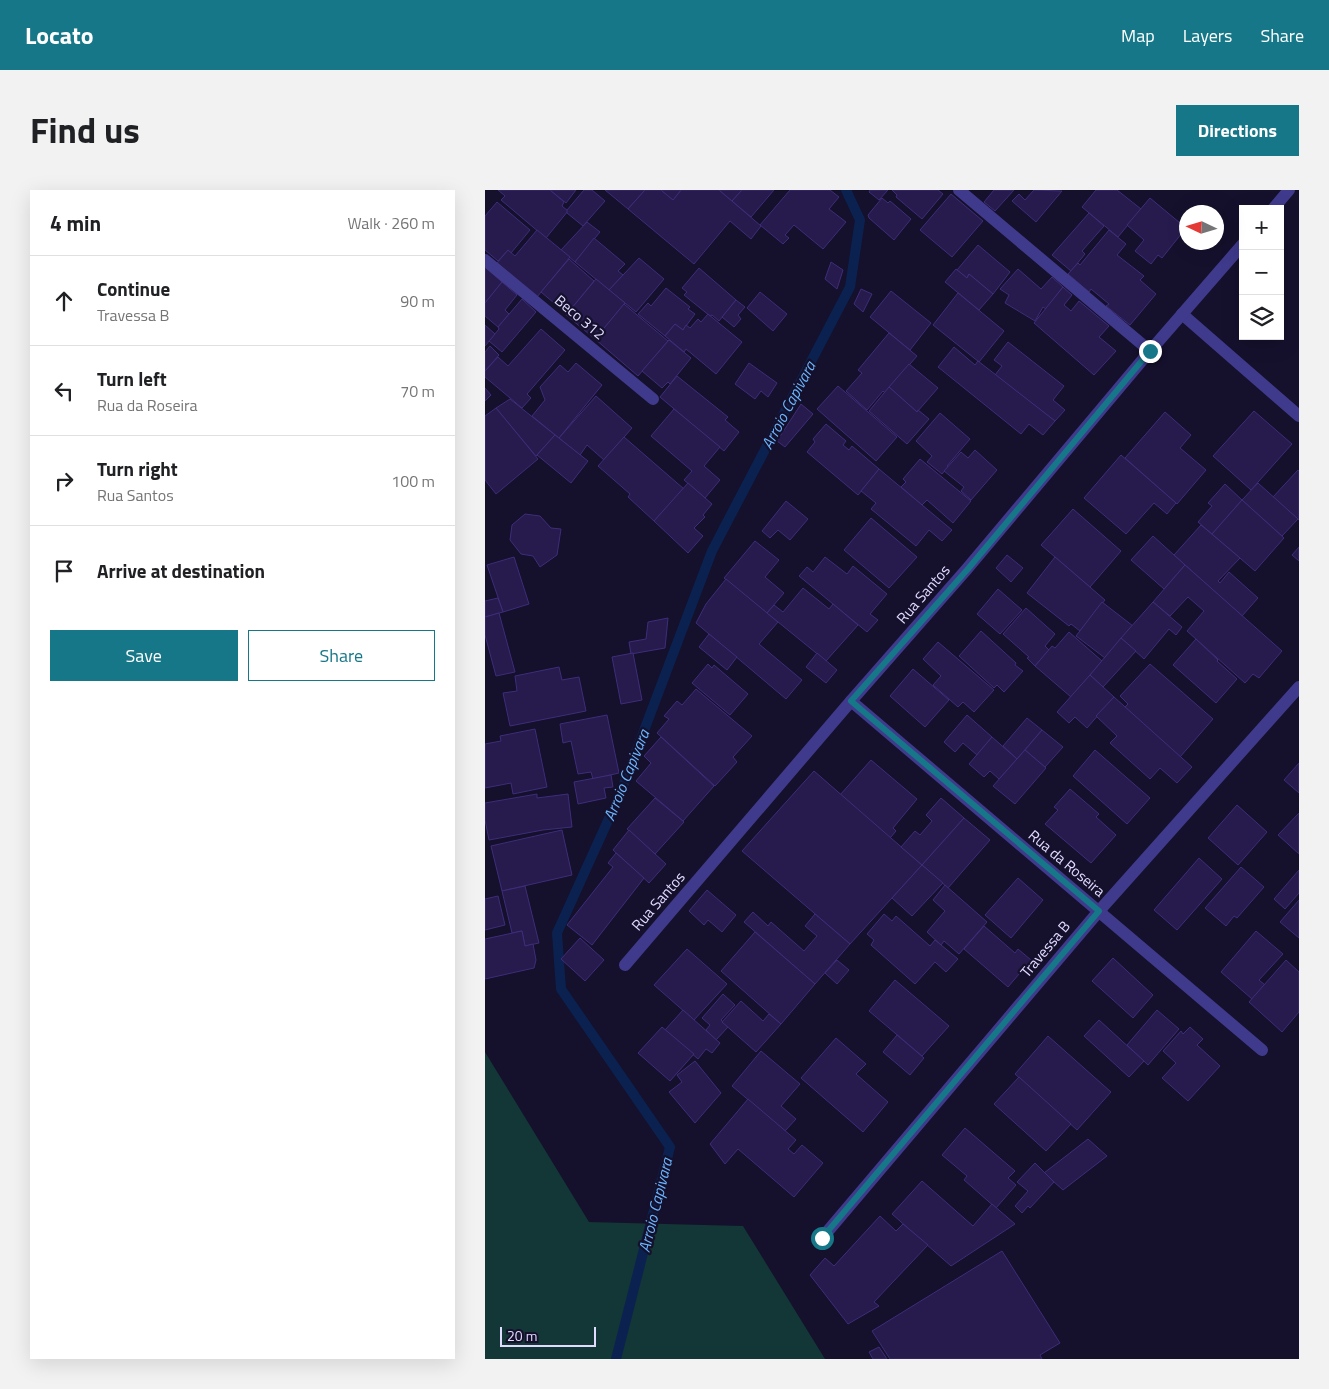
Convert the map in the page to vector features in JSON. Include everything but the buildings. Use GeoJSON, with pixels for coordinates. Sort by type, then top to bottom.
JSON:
{"type":"FeatureCollection","features":[{"type":"Feature","properties":{"kind":"street"},"geometry":{"type":"LineString","coordinates":[[959,190],[1150,351]]}},
{"type":"Feature","properties":{"kind":"street"},"geometry":{"type":"LineString","coordinates":[[1276,205],[1289,190]]}},
{"type":"Feature","properties":{"kind":"street","name":"Rua Santos"},"geometry":{"type":"LineString","coordinates":[[625,965],[851,701],[967,570],[1150,351],[1239,249]]}},
{"type":"Feature","properties":{"kind":"street","name":"Beco 312"},"geometry":{"type":"LineString","coordinates":[[485,260],[653,399]]}},
{"type":"Feature","properties":{"kind":"street"},"geometry":{"type":"LineString","coordinates":[[1182,314],[1299,416]]}},
{"type":"Feature","properties":{"kind":"street","name":"Travessa B"},"geometry":{"type":"LineString","coordinates":[[822,1238],[1099,911],[1299,687]]}},
{"type":"Feature","properties":{"kind":"street","name":"Rua da Roseira"},"geometry":{"type":"LineString","coordinates":[[851,701],[1262,1050]]}},
{"type":"Feature","properties":{"kind":"green space"},"geometry":{"type":"Polygon","coordinates":[[[485,1052],[589,1222],[743,1226],[825,1359],[485,1359],[485,1052]]]}},
{"type":"Feature","properties":{"kind":"waterway","name":"Arroio Capivara"},"geometry":{"type":"LineString","coordinates":[[616,1359],[670,1147],[561,989],[557,933],[620,794],[712,551],[850,287],[860,220],[846,190]]}},
{"type":"Feature","properties":{"kind":"route"},"geometry":{"type":"LineString","coordinates":[[822,1238],[1099,911],[851,701],[967,570],[1150,351]]}}]}
